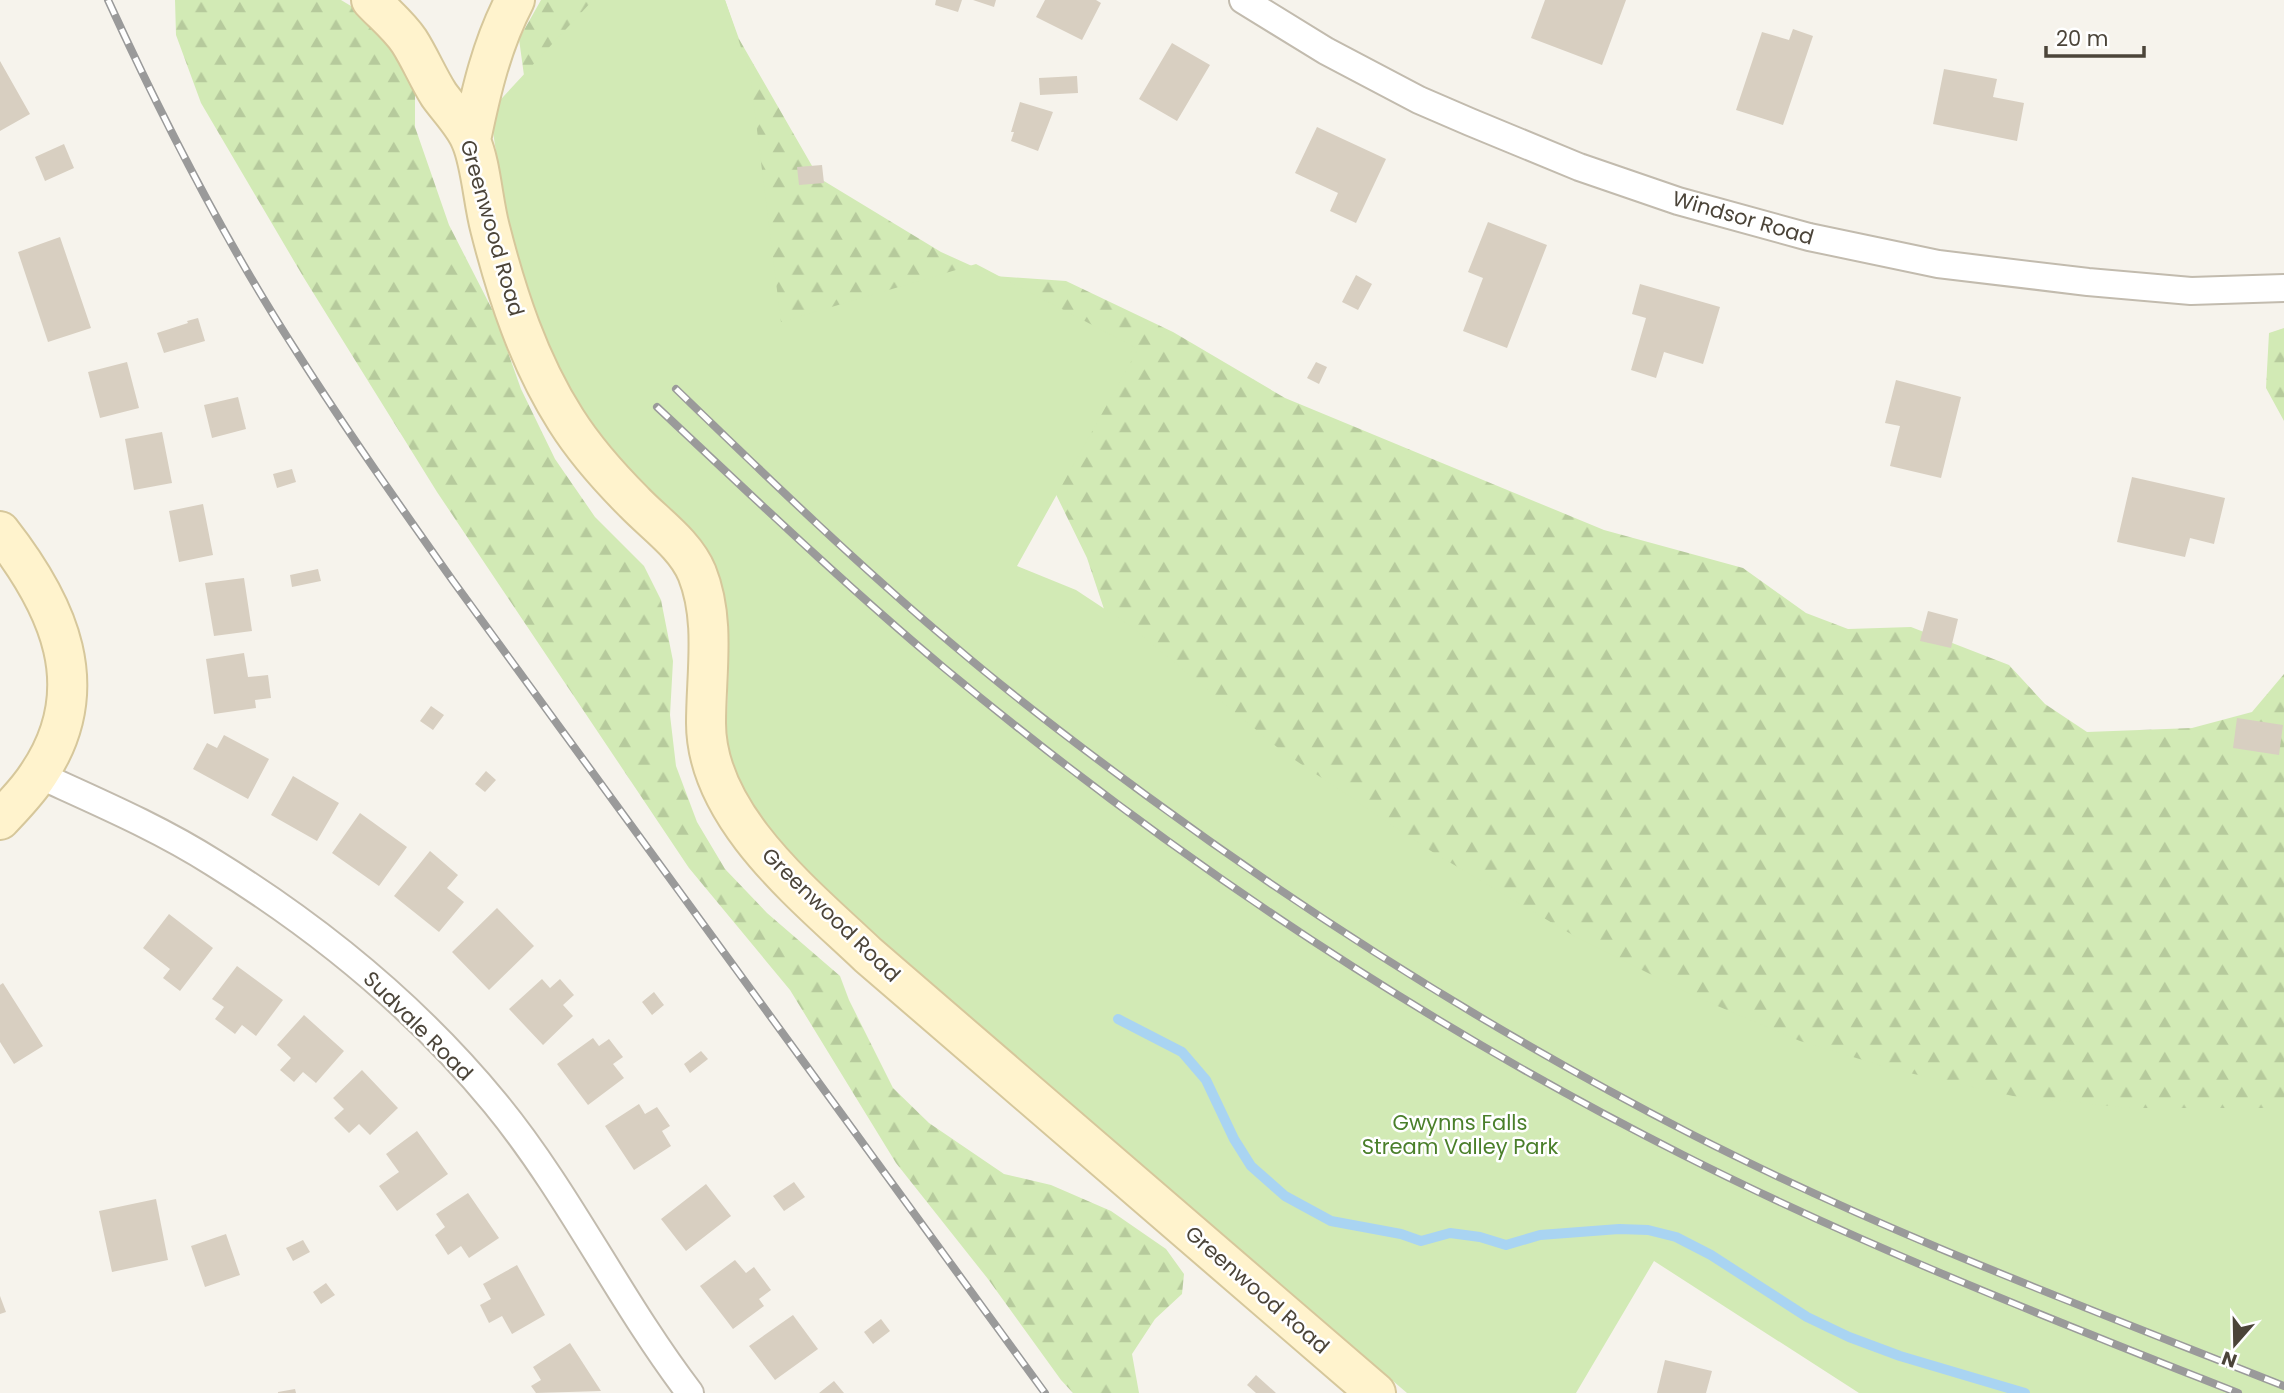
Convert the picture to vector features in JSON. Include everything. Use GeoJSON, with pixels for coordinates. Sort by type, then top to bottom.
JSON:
{"type":"FeatureCollection","features":[{"type":"Feature","properties":{"kind":"street","name":"Greenwood Road"},"geometry":{"type":"LineString","coordinates":[[371,0],[408,39],[438,93],[471,140],[490,228],[514,312],[543,381],[567,422],[597,462],[677,544],[696,570],[705,597],[708,625],[706,726],[710,762],[732,806],[756,843],[796,886],[868,955],[1376,1393]]}},
{"type":"Feature","properties":{"kind":"street"},"geometry":{"type":"LineString","coordinates":[[471,140],[483,81],[501,26],[515,0]]}},
{"type":"Feature","properties":{"kind":"street","name":"Windsor Road"},"geometry":{"type":"LineString","coordinates":[[1242,0],[1326,51],[1419,100],[1470,122],[1579,167],[1678,201],[1769,227],[1938,264],[2190,291],[2284,289]]}},
{"type":"Feature","properties":{"kind":"street"},"geometry":{"type":"LineString","coordinates":[[0,531],[41,592],[58,628],[68,666],[67,702],[57,740],[38,775],[0,820]]}},
{"type":"Feature","properties":{"kind":"street","name":"Sudvale Road"},"geometry":{"type":"LineString","coordinates":[[38,775],[135,819],[213,862],[289,913],[352,961],[424,1024],[495,1103],[542,1167],[628,1304],[690,1393]]}},
{"type":"Feature","properties":{"kind":"green space"},"geometry":{"type":"Polygon","coordinates":[[[175,0],[341,0],[371,18],[415,83],[415,127],[449,225],[494,313],[521,389],[555,459],[595,517],[644,566],[661,600],[673,661],[670,715],[676,766],[697,822],[725,869],[767,913],[840,976],[849,1000],[893,1088],[929,1123],[1004,1174],[1051,1185],[1111,1211],[1166,1249],[1184,1274],[1182,1294],[1155,1319],[1132,1354],[1139,1393],[1073,1393],[1061,1380],[988,1279],[896,1163],[790,990],[689,868],[437,492],[304,278],[201,103],[176,35],[175,0]]]}},
{"type":"Feature","properties":{"kind":"green space"},"geometry":{"type":"Polygon","coordinates":[[[541,0],[725,0],[739,39],[819,178],[941,252],[994,276],[1066,281],[1173,332],[1285,398],[1604,530],[1743,568],[1806,613],[1848,629],[1911,627],[2009,665],[2045,704],[2087,732],[2192,728],[2252,712],[2284,674],[2284,1345],[1729,1103],[1114,639],[1087,558],[1048,478],[760,364],[529,112],[519,39],[541,0]]]}},
{"type":"Feature","properties":{"kind":"green space","name":"Gwynns Falls Stream Valley Park"},"geometry":{"type":"Polygon","coordinates":[[[593,0],[725,0],[750,74],[781,322],[976,264],[1138,349],[1017,566],[1076,590],[1129,625],[1283,752],[1434,853],[1576,937],[1694,996],[1800,1041],[1896,1070],[2013,1096],[2130,1108],[2284,1108],[2284,1393],[1859,1393],[1654,1261],[1576,1393],[1407,1393],[880,942],[800,868],[765,827],[751,804],[728,752],[728,621],[721,581],[714,562],[696,536],[613,452],[579,407],[557,368],[524,287],[504,202],[490,111],[593,0]]]}},
{"type":"Feature","properties":{"kind":"green space"},"geometry":{"type":"Polygon","coordinates":[[[2284,328],[2284,421],[2266,388],[2269,333],[2284,328]]]}},
{"type":"Feature","properties":{"kind":"building"},"geometry":{"type":"Polygon","coordinates":[[[936,0],[962,0],[958,12],[935,5],[936,0]]]}},
{"type":"Feature","properties":{"kind":"building"},"geometry":{"type":"Polygon","coordinates":[[[973,0],[996,0],[994,7],[973,0]]]}},
{"type":"Feature","properties":{"kind":"building"},"geometry":{"type":"Polygon","coordinates":[[[1045,0],[1096,0],[1101,3],[1082,40],[1036,17],[1045,0]]]}},
{"type":"Feature","properties":{"kind":"building"},"geometry":{"type":"Polygon","coordinates":[[[1545,0],[1626,0],[1602,65],[1531,38],[1545,0]]]}},
{"type":"Feature","properties":{"kind":"building"},"geometry":{"type":"Polygon","coordinates":[[[1793,29],[1813,36],[1783,125],[1736,110],[1762,32],[1789,40],[1793,29]]]}},
{"type":"Feature","properties":{"kind":"building"},"geometry":{"type":"Polygon","coordinates":[[[1172,43],[1210,65],[1177,121],[1139,99],[1172,43]]]}},
{"type":"Feature","properties":{"kind":"building"},"geometry":{"type":"Polygon","coordinates":[[[0,61],[30,114],[0,131],[0,61]]]}},
{"type":"Feature","properties":{"kind":"building"},"geometry":{"type":"Polygon","coordinates":[[[1944,69],[1997,79],[1993,97],[2024,103],[2017,141],[1933,124],[1944,69]]]}},
{"type":"Feature","properties":{"kind":"building"},"geometry":{"type":"Polygon","coordinates":[[[1077,76],[1078,93],[1040,95],[1039,78],[1077,76]]]}},
{"type":"Feature","properties":{"kind":"building"},"geometry":{"type":"Polygon","coordinates":[[[1020,102],[1053,112],[1038,151],[1011,141],[1020,102]]]}},
{"type":"Feature","properties":{"kind":"building"},"geometry":{"type":"Polygon","coordinates":[[[1317,127],[1386,159],[1356,223],[1330,211],[1338,193],[1295,173],[1317,127]]]}},
{"type":"Feature","properties":{"kind":"building"},"geometry":{"type":"Polygon","coordinates":[[[64,144],[74,168],[45,181],[35,157],[64,144]]]}},
{"type":"Feature","properties":{"kind":"building"},"geometry":{"type":"Polygon","coordinates":[[[822,165],[824,183],[799,185],[797,167],[822,165]]]}},
{"type":"Feature","properties":{"kind":"building"},"geometry":{"type":"Polygon","coordinates":[[[1488,222],[1547,245],[1507,348],[1463,331],[1483,278],[1468,272],[1488,222]]]}},
{"type":"Feature","properties":{"kind":"building"},"geometry":{"type":"Polygon","coordinates":[[[60,237],[91,328],[48,342],[18,252],[60,237]]]}},
{"type":"Feature","properties":{"kind":"building"},"geometry":{"type":"Polygon","coordinates":[[[1356,275],[1372,284],[1358,310],[1342,302],[1356,275]]]}},
{"type":"Feature","properties":{"kind":"building"},"geometry":{"type":"Polygon","coordinates":[[[1640,284],[1720,307],[1703,364],[1664,352],[1656,378],[1631,370],[1646,318],[1632,314],[1640,284]]]}},
{"type":"Feature","properties":{"kind":"building"},"geometry":{"type":"Polygon","coordinates":[[[198,318],[205,341],[164,353],[157,333],[198,318]]]}},
{"type":"Feature","properties":{"kind":"building"},"geometry":{"type":"Polygon","coordinates":[[[127,362],[139,408],[100,418],[88,372],[127,362]]]}},
{"type":"Feature","properties":{"kind":"building"},"geometry":{"type":"Polygon","coordinates":[[[1316,362],[1327,367],[1319,384],[1307,378],[1316,362]]]}},
{"type":"Feature","properties":{"kind":"building"},"geometry":{"type":"Polygon","coordinates":[[[1896,380],[1961,397],[1941,478],[1890,466],[1900,426],[1885,423],[1896,380]]]}},
{"type":"Feature","properties":{"kind":"building"},"geometry":{"type":"Polygon","coordinates":[[[238,397],[246,429],[212,438],[204,405],[238,397]]]}},
{"type":"Feature","properties":{"kind":"building"},"geometry":{"type":"Polygon","coordinates":[[[162,432],[172,483],[134,490],[125,439],[162,432]]]}},
{"type":"Feature","properties":{"kind":"building"},"geometry":{"type":"Polygon","coordinates":[[[292,469],[296,482],[277,488],[273,474],[292,469]]]}},
{"type":"Feature","properties":{"kind":"building"},"geometry":{"type":"Polygon","coordinates":[[[2132,477],[2225,498],[2214,544],[2190,538],[2185,557],[2117,542],[2132,477]]]}},
{"type":"Feature","properties":{"kind":"building"},"geometry":{"type":"Polygon","coordinates":[[[203,504],[213,555],[179,562],[169,511],[203,504]]]}},
{"type":"Feature","properties":{"kind":"building"},"geometry":{"type":"Polygon","coordinates":[[[318,569],[321,581],[292,587],[290,575],[318,569]]]}},
{"type":"Feature","properties":{"kind":"building"},"geometry":{"type":"Polygon","coordinates":[[[244,578],[252,631],[214,636],[205,583],[244,578]]]}},
{"type":"Feature","properties":{"kind":"building"},"geometry":{"type":"Polygon","coordinates":[[[1928,611],[1958,619],[1951,648],[1920,641],[1928,611]]]}},
{"type":"Feature","properties":{"kind":"building"},"geometry":{"type":"Polygon","coordinates":[[[244,653],[248,677],[268,675],[271,698],[255,700],[256,708],[214,714],[206,659],[244,653]]]}},
{"type":"Feature","properties":{"kind":"building"},"geometry":{"type":"Polygon","coordinates":[[[431,706],[444,715],[433,730],[420,721],[431,706]]]}},
{"type":"Feature","properties":{"kind":"building"},"geometry":{"type":"Polygon","coordinates":[[[2237,718],[2283,725],[2279,755],[2233,748],[2237,718]]]}},
{"type":"Feature","properties":{"kind":"building"},"geometry":{"type":"Polygon","coordinates":[[[224,735],[269,759],[248,799],[193,769],[207,743],[217,748],[224,735]]]}},
{"type":"Feature","properties":{"kind":"building"},"geometry":{"type":"Polygon","coordinates":[[[486,771],[496,780],[485,792],[475,784],[486,771]]]}},
{"type":"Feature","properties":{"kind":"building"},"geometry":{"type":"Polygon","coordinates":[[[293,776],[339,803],[317,841],[271,815],[293,776]]]}},
{"type":"Feature","properties":{"kind":"building"},"geometry":{"type":"Polygon","coordinates":[[[360,813],[407,847],[379,886],[332,853],[360,813]]]}},
{"type":"Feature","properties":{"kind":"building"},"geometry":{"type":"Polygon","coordinates":[[[430,851],[458,875],[447,888],[464,902],[439,932],[394,896],[430,851]]]}},
{"type":"Feature","properties":{"kind":"building"},"geometry":{"type":"Polygon","coordinates":[[[497,908],[534,946],[489,990],[452,952],[497,908]]]}},
{"type":"Feature","properties":{"kind":"building"},"geometry":{"type":"Polygon","coordinates":[[[169,914],[213,948],[180,991],[163,978],[170,969],[143,948],[169,914]]]}},
{"type":"Feature","properties":{"kind":"building"},"geometry":{"type":"Polygon","coordinates":[[[237,966],[283,1000],[256,1036],[242,1025],[235,1034],[215,1019],[224,1007],[212,999],[237,966]]]}},
{"type":"Feature","properties":{"kind":"building"},"geometry":{"type":"Polygon","coordinates":[[[542,979],[550,988],[560,979],[574,995],[563,1005],[573,1016],[543,1045],[509,1009],[542,979]]]}},
{"type":"Feature","properties":{"kind":"building"},"geometry":{"type":"Polygon","coordinates":[[[3,983],[43,1046],[14,1064],[0,1042],[0,985],[3,983]]]}},
{"type":"Feature","properties":{"kind":"building"},"geometry":{"type":"Polygon","coordinates":[[[654,992],[664,1005],[652,1015],[642,1002],[654,992]]]}},
{"type":"Feature","properties":{"kind":"building"},"geometry":{"type":"Polygon","coordinates":[[[304,1015],[344,1051],[316,1083],[303,1072],[294,1082],[280,1070],[291,1058],[277,1045],[304,1015]]]}},
{"type":"Feature","properties":{"kind":"building"},"geometry":{"type":"Polygon","coordinates":[[[593,1038],[599,1046],[609,1039],[623,1057],[613,1064],[624,1078],[588,1105],[557,1064],[593,1038]]]}},
{"type":"Feature","properties":{"kind":"building"},"geometry":{"type":"Polygon","coordinates":[[[701,1051],[708,1059],[690,1073],[684,1064],[701,1051]]]}},
{"type":"Feature","properties":{"kind":"building"},"geometry":{"type":"Polygon","coordinates":[[[362,1070],[398,1108],[370,1135],[359,1124],[349,1133],[334,1118],[344,1109],[333,1098],[362,1070]]]}},
{"type":"Feature","properties":{"kind":"building"},"geometry":{"type":"Polygon","coordinates":[[[639,1104],[645,1114],[657,1107],[670,1126],[662,1131],[671,1146],[634,1170],[605,1126],[639,1104]]]}},
{"type":"Feature","properties":{"kind":"building"},"geometry":{"type":"Polygon","coordinates":[[[417,1131],[448,1174],[397,1211],[379,1186],[399,1172],[386,1154],[417,1131]]]}},
{"type":"Feature","properties":{"kind":"building"},"geometry":{"type":"Polygon","coordinates":[[[794,1182],[805,1197],[784,1211],[773,1196],[794,1182]]]}},
{"type":"Feature","properties":{"kind":"building"},"geometry":{"type":"Polygon","coordinates":[[[706,1184],[731,1216],[686,1251],[661,1219],[706,1184]]]}},
{"type":"Feature","properties":{"kind":"building"},"geometry":{"type":"Polygon","coordinates":[[[468,1193],[499,1238],[469,1258],[461,1246],[448,1255],[435,1235],[445,1227],[436,1214],[468,1193]]]}},
{"type":"Feature","properties":{"kind":"building"},"geometry":{"type":"Polygon","coordinates":[[[156,1199],[168,1260],[112,1272],[99,1211],[156,1199]]]}},
{"type":"Feature","properties":{"kind":"building"},"geometry":{"type":"Polygon","coordinates":[[[226,1234],[240,1275],[205,1287],[191,1246],[226,1234]]]}},
{"type":"Feature","properties":{"kind":"building"},"geometry":{"type":"Polygon","coordinates":[[[303,1240],[310,1252],[293,1261],[286,1248],[303,1240]]]}},
{"type":"Feature","properties":{"kind":"building"},"geometry":{"type":"Polygon","coordinates":[[[735,1260],[746,1273],[754,1267],[771,1290],[759,1299],[764,1306],[733,1329],[700,1286],[735,1260]]]}},
{"type":"Feature","properties":{"kind":"building"},"geometry":{"type":"Polygon","coordinates":[[[517,1265],[545,1315],[512,1334],[502,1316],[489,1323],[480,1305],[491,1299],[483,1284],[517,1265]]]}},
{"type":"Feature","properties":{"kind":"building"},"geometry":{"type":"Polygon","coordinates":[[[326,1283],[335,1295],[321,1304],[313,1292],[326,1283]]]}},
{"type":"Feature","properties":{"kind":"building"},"geometry":{"type":"Polygon","coordinates":[[[0,1296],[6,1312],[0,1314],[0,1296]]]}},
{"type":"Feature","properties":{"kind":"building"},"geometry":{"type":"Polygon","coordinates":[[[793,1315],[818,1349],[775,1380],[749,1346],[793,1315]]]}},
{"type":"Feature","properties":{"kind":"building"},"geometry":{"type":"Polygon","coordinates":[[[881,1319],[890,1331],[873,1344],[864,1332],[881,1319]]]}},
{"type":"Feature","properties":{"kind":"building"},"geometry":{"type":"Polygon","coordinates":[[[570,1343],[601,1391],[536,1393],[531,1386],[541,1380],[533,1367],[570,1343]]]}},
{"type":"Feature","properties":{"kind":"building"},"geometry":{"type":"Polygon","coordinates":[[[1665,1360],[1712,1371],[1706,1393],[1657,1393],[1665,1360]]]}},
{"type":"Feature","properties":{"kind":"building"},"geometry":{"type":"Polygon","coordinates":[[[1256,1375],[1276,1393],[1256,1393],[1247,1385],[1256,1375]]]}},
{"type":"Feature","properties":{"kind":"building"},"geometry":{"type":"Polygon","coordinates":[[[834,1381],[844,1393],[819,1393],[834,1381]]]}},
{"type":"Feature","properties":{"kind":"building"},"geometry":{"type":"Polygon","coordinates":[[[295,1389],[296,1393],[278,1393],[278,1392],[295,1389]]]}},
{"type":"Feature","properties":{"kind":"waterway"},"geometry":{"type":"LineString","coordinates":[[1118,1019],[1182,1052],[1206,1080],[1234,1139],[1251,1166],[1285,1196],[1331,1221],[1401,1234],[1421,1241],[1450,1233],[1480,1237],[1506,1245],[1540,1235],[1619,1229],[1648,1230],[1676,1237],[1711,1255],[1807,1317],[1849,1337],[1900,1356],[2025,1393]]}},
{"type":"Feature","properties":{"kind":"railway"},"geometry":{"type":"LineString","coordinates":[[108,0],[173,135],[221,225],[271,312],[335,411],[453,581],[1045,1393]]}},
{"type":"Feature","properties":{"kind":"railway"},"geometry":{"type":"LineString","coordinates":[[676,389],[850,554],[1004,687],[1099,761],[1212,843],[1413,976],[1551,1059],[1765,1170],[1985,1267],[2284,1386]]}},
{"type":"Feature","properties":{"kind":"railway"},"geometry":{"type":"LineString","coordinates":[[657,407],[870,604],[1029,737],[1208,869],[1393,992],[1585,1104],[1751,1188],[1888,1251],[2238,1393]]}}]}
